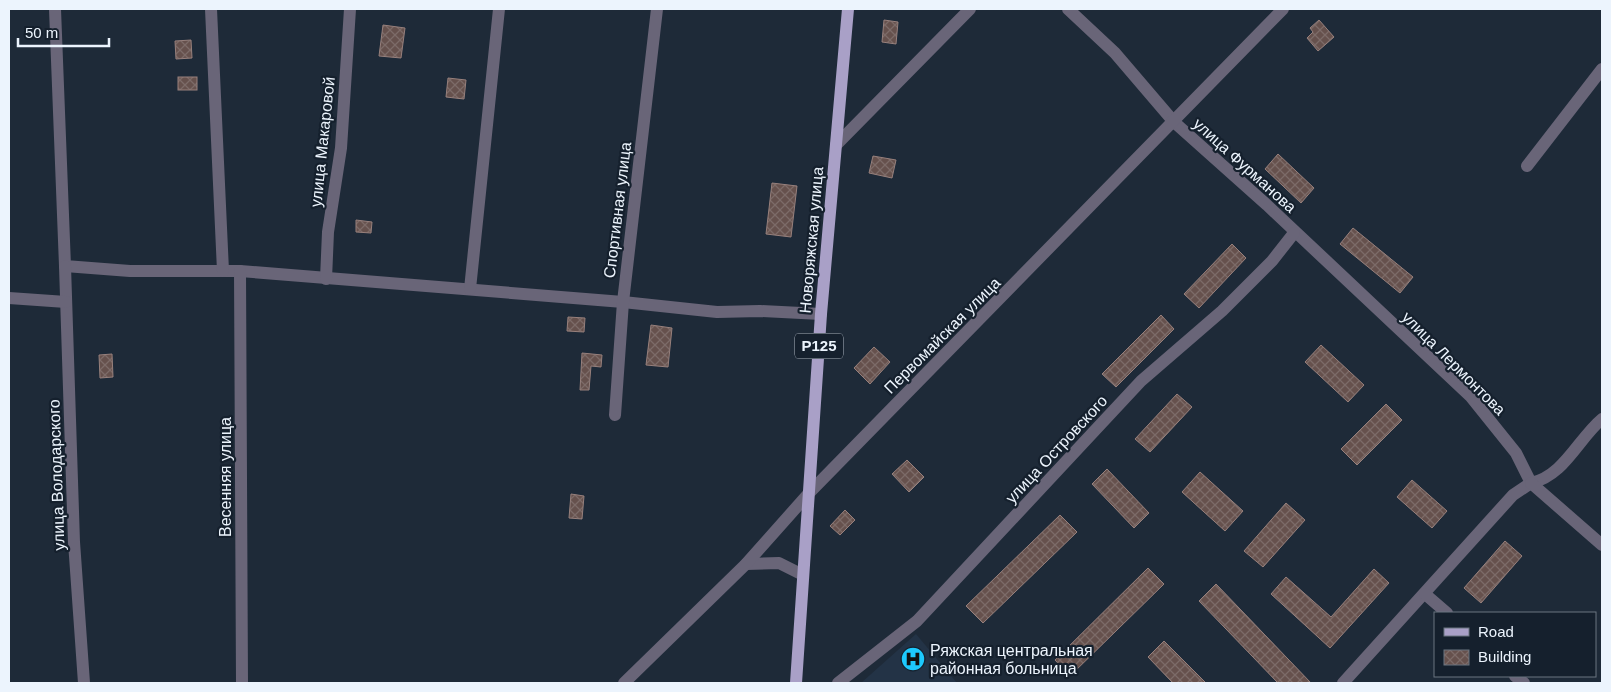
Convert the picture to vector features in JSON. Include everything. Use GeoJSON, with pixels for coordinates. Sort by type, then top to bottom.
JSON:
{"type":"FeatureCollection","features":[{"type":"Feature","properties":{"kind":"main road","name":"Новоряжская улица"},"geometry":{"type":"LineString","coordinates":[[796,683],[821,314],[848,9]]}},
{"type":"Feature","properties":{"kind":"street","name":"улица Володарского"},"geometry":{"type":"LineString","coordinates":[[55,9],[74,542],[84,683]]}},
{"type":"Feature","properties":{"kind":"street"},"geometry":{"type":"LineString","coordinates":[[211,9],[223,271]]}},
{"type":"Feature","properties":{"kind":"street","name":"улица Макаровой"},"geometry":{"type":"LineString","coordinates":[[326,279],[328,232],[341,148],[350,9]]}},
{"type":"Feature","properties":{"kind":"street"},"geometry":{"type":"LineString","coordinates":[[470,289],[499,9]]}},
{"type":"Feature","properties":{"kind":"street","name":"Спортивная улица"},"geometry":{"type":"LineString","coordinates":[[615,414],[623,302],[657,9]]}},
{"type":"Feature","properties":{"kind":"street"},"geometry":{"type":"LineString","coordinates":[[836,145],[970,9]]}},
{"type":"Feature","properties":{"kind":"street","name":"улица Фурманова"},"geometry":{"type":"LineString","coordinates":[[1068,9],[1115,53],[1174,122],[1267,205],[1294,233]]}},
{"type":"Feature","properties":{"kind":"street","name":"Первомайская улица"},"geometry":{"type":"LineString","coordinates":[[624,683],[746,564],[810,492],[1283,9]]}},
{"type":"Feature","properties":{"kind":"street"},"geometry":{"type":"LineString","coordinates":[[1527,166],[1602,69]]}},
{"type":"Feature","properties":{"kind":"street","name":"улица Лермонтова"},"geometry":{"type":"LineString","coordinates":[[1294,233],[1471,397],[1516,453],[1531,483]]}},
{"type":"Feature","properties":{"kind":"street","name":"улица Островского"},"geometry":{"type":"LineString","coordinates":[[838,683],[917,621],[1141,382],[1222,311],[1272,261],[1294,233]]}},
{"type":"Feature","properties":{"kind":"street"},"geometry":{"type":"LineString","coordinates":[[65,266],[130,271],[240,271],[623,302],[717,312],[760,311],[821,314]]}},
{"type":"Feature","properties":{"kind":"street","name":"Весенняя улица"},"geometry":{"type":"LineString","coordinates":[[240,271],[242,683]]}},
{"type":"Feature","properties":{"kind":"street"},"geometry":{"type":"LineString","coordinates":[[9,298],[66,302]]}},
{"type":"Feature","properties":{"kind":"street"},"geometry":{"type":"LineString","coordinates":[[1344,683],[1513,495],[1531,483],[1542,480],[1556,471],[1602,419]]}},
{"type":"Feature","properties":{"kind":"street"},"geometry":{"type":"LineString","coordinates":[[1531,483],[1602,545]]}},
{"type":"Feature","properties":{"kind":"street"},"geometry":{"type":"LineString","coordinates":[[746,564],[780,563],[803,575]]}},
{"type":"Feature","properties":{"kind":"street"},"geometry":{"type":"LineString","coordinates":[[1425,594],[1446,612]]}},
{"type":"Feature","properties":{"kind":"shaded area","name":"Ряжская центральная районная больница"},"geometry":{"type":"Polygon","coordinates":[[[916,634],[957,683],[861,683],[916,634]]]}},
{"type":"Feature","properties":{"kind":"building"},"geometry":{"type":"Polygon","coordinates":[[[884,20],[898,22],[896,44],[882,42],[884,20]]]}},
{"type":"Feature","properties":{"kind":"building"},"geometry":{"type":"Polygon","coordinates":[[[1319,20],[1334,37],[1318,51],[1307,38],[1313,32],[1310,28],[1319,20]]]}},
{"type":"Feature","properties":{"kind":"building"},"geometry":{"type":"Polygon","coordinates":[[[383,25],[405,28],[401,58],[379,56],[383,25]]]}},
{"type":"Feature","properties":{"kind":"building"},"geometry":{"type":"Polygon","coordinates":[[[191,40],[192,58],[176,59],[175,41],[191,40]]]}},
{"type":"Feature","properties":{"kind":"building"},"geometry":{"type":"Polygon","coordinates":[[[178,77],[197,77],[197,90],[178,90],[178,77]]]}},
{"type":"Feature","properties":{"kind":"building"},"geometry":{"type":"Polygon","coordinates":[[[448,78],[466,80],[464,99],[446,97],[448,78]]]}},
{"type":"Feature","properties":{"kind":"building"},"geometry":{"type":"Polygon","coordinates":[[[1278,154],[1314,188],[1301,203],[1265,169],[1278,154]]]}},
{"type":"Feature","properties":{"kind":"building"},"geometry":{"type":"Polygon","coordinates":[[[873,156],[896,160],[892,178],[869,173],[873,156]]]}},
{"type":"Feature","properties":{"kind":"building"},"geometry":{"type":"Polygon","coordinates":[[[772,183],[797,186],[791,237],[766,234],[772,183]]]}},
{"type":"Feature","properties":{"kind":"building"},"geometry":{"type":"Polygon","coordinates":[[[356,220],[372,222],[371,233],[356,232],[356,220]]]}},
{"type":"Feature","properties":{"kind":"building"},"geometry":{"type":"Polygon","coordinates":[[[1353,228],[1413,277],[1400,293],[1340,244],[1353,228]]]}},
{"type":"Feature","properties":{"kind":"building"},"geometry":{"type":"Polygon","coordinates":[[[1232,244],[1246,258],[1199,308],[1184,294],[1232,244]]]}},
{"type":"Feature","properties":{"kind":"building"},"geometry":{"type":"Polygon","coordinates":[[[1161,315],[1174,329],[1116,387],[1102,374],[1161,315]]]}},
{"type":"Feature","properties":{"kind":"building"},"geometry":{"type":"Polygon","coordinates":[[[568,317],[585,318],[584,332],[567,331],[568,317]]]}},
{"type":"Feature","properties":{"kind":"building"},"geometry":{"type":"Polygon","coordinates":[[[651,325],[672,328],[668,367],[646,365],[651,325]]]}},
{"type":"Feature","properties":{"kind":"building"},"geometry":{"type":"Polygon","coordinates":[[[1321,345],[1364,385],[1348,402],[1305,362],[1321,345]]]}},
{"type":"Feature","properties":{"kind":"building"},"geometry":{"type":"Polygon","coordinates":[[[874,347],[890,362],[870,384],[854,368],[874,347]]]}},
{"type":"Feature","properties":{"kind":"building"},"geometry":{"type":"Polygon","coordinates":[[[582,353],[602,355],[601,367],[591,366],[589,390],[580,390],[582,353]]]}},
{"type":"Feature","properties":{"kind":"building"},"geometry":{"type":"Polygon","coordinates":[[[112,354],[113,377],[100,378],[99,355],[112,354]]]}},
{"type":"Feature","properties":{"kind":"building"},"geometry":{"type":"Polygon","coordinates":[[[1177,394],[1192,407],[1150,452],[1135,439],[1177,394]]]}},
{"type":"Feature","properties":{"kind":"building"},"geometry":{"type":"Polygon","coordinates":[[[1386,404],[1402,420],[1357,465],[1341,449],[1386,404]]]}},
{"type":"Feature","properties":{"kind":"building"},"geometry":{"type":"Polygon","coordinates":[[[907,460],[924,477],[909,492],[892,474],[907,460]]]}},
{"type":"Feature","properties":{"kind":"building"},"geometry":{"type":"Polygon","coordinates":[[[1107,469],[1149,513],[1134,528],[1092,484],[1107,469]]]}},
{"type":"Feature","properties":{"kind":"building"},"geometry":{"type":"Polygon","coordinates":[[[1200,472],[1243,511],[1225,531],[1182,492],[1200,472]]]}},
{"type":"Feature","properties":{"kind":"building"},"geometry":{"type":"Polygon","coordinates":[[[1412,480],[1447,511],[1432,528],[1397,497],[1412,480]]]}},
{"type":"Feature","properties":{"kind":"building"},"geometry":{"type":"Polygon","coordinates":[[[571,494],[584,496],[582,519],[569,518],[571,494]]]}},
{"type":"Feature","properties":{"kind":"building"},"geometry":{"type":"Polygon","coordinates":[[[1286,503],[1305,520],[1263,567],[1244,551],[1286,503]]]}},
{"type":"Feature","properties":{"kind":"building"},"geometry":{"type":"Polygon","coordinates":[[[845,510],[855,520],[840,535],[830,526],[845,510]]]}},
{"type":"Feature","properties":{"kind":"building"},"geometry":{"type":"Polygon","coordinates":[[[1060,515],[1077,532],[983,623],[966,606],[1060,515]]]}},
{"type":"Feature","properties":{"kind":"building"},"geometry":{"type":"Polygon","coordinates":[[[1505,541],[1522,556],[1481,603],[1464,588],[1505,541]]]}},
{"type":"Feature","properties":{"kind":"building"},"geometry":{"type":"Polygon","coordinates":[[[1148,568],[1164,584],[1070,676],[1055,660],[1148,568]]]}},
{"type":"Feature","properties":{"kind":"building"},"geometry":{"type":"Polygon","coordinates":[[[1374,569],[1389,583],[1330,648],[1271,594],[1286,577],[1331,617],[1374,569]]]}},
{"type":"Feature","properties":{"kind":"building"},"geometry":{"type":"Polygon","coordinates":[[[1216,584],[1311,683],[1278,683],[1199,601],[1216,584]]]}},
{"type":"Feature","properties":{"kind":"building"},"geometry":{"type":"Polygon","coordinates":[[[1164,641],[1206,683],[1173,683],[1148,657],[1164,641]]]}},
{"type":"Feature","properties":{"kind":"place","name":"Ряжская центральная районная больница"},"geometry":{"type":"Point","coordinates":[913,659]}}]}
